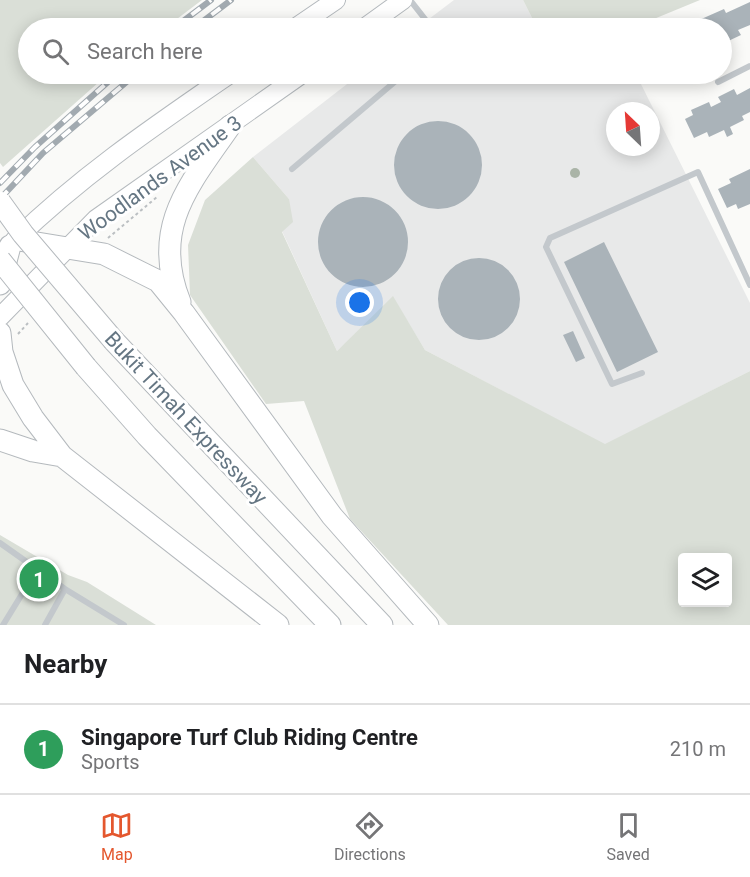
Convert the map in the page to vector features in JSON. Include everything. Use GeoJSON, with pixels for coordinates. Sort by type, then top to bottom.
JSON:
{"type":"FeatureCollection","features":[{"type":"Feature","properties":{"kind":"highway"},"geometry":{"type":"LineString","coordinates":[[184,313],[174,287],[170,267],[169,246],[174,214],[187,190],[230,126]]}},
{"type":"Feature","properties":{"kind":"highway","name":"Bukit Timah Expressway"},"geometry":{"type":"LineString","coordinates":[[0,202],[23,234],[114,341],[382,625]]}},
{"type":"Feature","properties":{"kind":"highway"},"geometry":{"type":"LineString","coordinates":[[0,284],[6,251],[29,240],[104,254],[158,282],[184,313],[332,516],[428,625]]}},
{"type":"Feature","properties":{"kind":"highway","name":"Bukit Timah Expressway"},"geometry":{"type":"LineString","coordinates":[[6,251],[86,367],[147,436],[330,625]]}},
{"type":"Feature","properties":{"kind":"highway"},"geometry":{"type":"LineString","coordinates":[[0,333],[2,352],[13,386],[33,418],[63,456],[278,625]]}},
{"type":"Feature","properties":{"kind":"highway"},"geometry":{"type":"LineString","coordinates":[[0,440],[33,451],[63,456]]}},
{"type":"Feature","properties":{"kind":"main road"},"geometry":{"type":"LineString","coordinates":[[310,18],[336,0]]}},
{"type":"Feature","properties":{"kind":"main road"},"geometry":{"type":"LineString","coordinates":[[378,18],[403,0]]}},
{"type":"Feature","properties":{"kind":"main road","name":"Woodlands Avenue 3"},"geometry":{"type":"LineString","coordinates":[[6,251],[75,184],[216,84]]}},
{"type":"Feature","properties":{"kind":"main road","name":"Woodlands Avenue 3"},"geometry":{"type":"LineString","coordinates":[[0,317],[96,219],[288,84]]}},
{"type":"Feature","properties":{"kind":"lane"},"geometry":{"type":"LineString","coordinates":[[410,0],[424,18]]}},
{"type":"Feature","properties":{"kind":"lane"},"geometry":{"type":"LineString","coordinates":[[732,74],[750,66]]}},
{"type":"Feature","properties":{"kind":"lane"},"geometry":{"type":"LineString","coordinates":[[291,169],[392,84]]}},
{"type":"Feature","properties":{"kind":"lane"},"geometry":{"type":"LineString","coordinates":[[642,373],[612,384],[546,247],[550,238],[698,172],[750,285]]}},
{"type":"Feature","properties":{"kind":"lane"},"geometry":{"type":"LineString","coordinates":[[0,543],[38,568],[65,590],[124,625]]}},
{"type":"Feature","properties":{"kind":"lane"},"geometry":{"type":"LineString","coordinates":[[3,625],[38,568]]}},
{"type":"Feature","properties":{"kind":"lane"},"geometry":{"type":"LineString","coordinates":[[45,625],[65,590]]}},
{"type":"Feature","properties":{"kind":"path"},"geometry":{"type":"LineString","coordinates":[[104,241],[163,192]]}},
{"type":"Feature","properties":{"kind":"shaded area"},"geometry":{"type":"Polygon","coordinates":[[[0,0],[202,0],[178,18],[18,18],[18,84],[97,84],[3,167],[0,163],[0,0]]]}},
{"type":"Feature","properties":{"kind":"shaded area"},"geometry":{"type":"Polygon","coordinates":[[[454,0],[523,0],[532,18],[430,18],[454,0]]]}},
{"type":"Feature","properties":{"kind":"shaded area"},"geometry":{"type":"Polygon","coordinates":[[[523,0],[700,0],[656,18],[532,18],[523,0]]]}},
{"type":"Feature","properties":{"kind":"shaded area"},"geometry":{"type":"Polygon","coordinates":[[[347,84],[641,84],[650,102],[606,102],[606,156],[660,156],[660,122],[750,303],[750,371],[605,445],[425,350],[394,299],[337,351],[282,231],[289,199],[253,157],[347,84]]]}},
{"type":"Feature","properties":{"kind":"shaded area"},"geometry":{"type":"Polygon","coordinates":[[[253,157],[289,199],[293,222],[282,232],[337,351],[393,296],[425,350],[605,444],[750,371],[750,625],[448,625],[350,519],[304,401],[266,404],[190,295],[188,245],[205,200],[253,157]]]}},
{"type":"Feature","properties":{"kind":"shaded area"},"geometry":{"type":"Polygon","coordinates":[[[0,535],[68,575],[87,582],[156,625],[0,625],[0,535]]]}},
{"type":"Feature","properties":{"kind":"building"},"geometry":{"type":"Polygon","coordinates":[[[750,2],[750,25],[738,30],[741,35],[732,39],[732,18],[704,18],[724,9],[726,13],[750,2]]]}},
{"type":"Feature","properties":{"kind":"building"},"geometry":{"type":"Polygon","coordinates":[[[750,88],[750,112],[742,116],[744,120],[730,127],[733,134],[727,137],[724,130],[709,137],[707,132],[694,138],[685,119],[693,115],[691,110],[709,102],[711,107],[721,102],[718,97],[734,89],[737,95],[750,88]]]}},
{"type":"Feature","properties":{"kind":"building"},"geometry":{"type":"Polygon","coordinates":[[[438,121],[455,125],[469,134],[478,148],[482,165],[478,182],[469,196],[455,205],[438,209],[421,205],[407,196],[398,182],[394,165],[398,148],[407,134],[421,125],[438,121]]]}},
{"type":"Feature","properties":{"kind":"building"},"geometry":{"type":"Polygon","coordinates":[[[750,169],[750,204],[738,209],[736,204],[727,208],[718,189],[731,183],[729,179],[750,169]]]}},
{"type":"Feature","properties":{"kind":"building"},"geometry":{"type":"Polygon","coordinates":[[[363,197],[380,200],[395,210],[405,225],[408,242],[405,259],[395,274],[380,284],[363,287],[346,284],[331,274],[321,259],[318,242],[321,225],[331,210],[346,200],[363,197]]]}},
{"type":"Feature","properties":{"kind":"building"},"geometry":{"type":"Polygon","coordinates":[[[604,242],[658,352],[617,372],[564,262],[604,242]]]}},
{"type":"Feature","properties":{"kind":"building"},"geometry":{"type":"Polygon","coordinates":[[[479,258],[495,261],[508,270],[517,283],[520,299],[517,315],[508,328],[495,337],[479,340],[463,337],[450,328],[441,315],[438,299],[441,283],[450,270],[463,261],[479,258]]]}},
{"type":"Feature","properties":{"kind":"building"},"geometry":{"type":"Polygon","coordinates":[[[573,331],[585,358],[576,362],[563,335],[573,331]]]}},
{"type":"Feature","properties":{"kind":"railway"},"geometry":{"type":"LineString","coordinates":[[187,18],[211,0]]}},
{"type":"Feature","properties":{"kind":"railway"},"geometry":{"type":"LineString","coordinates":[[207,18],[231,0]]}},
{"type":"Feature","properties":{"kind":"railway"},"geometry":{"type":"LineString","coordinates":[[0,183],[35,147],[106,84]]}},
{"type":"Feature","properties":{"kind":"railway"},"geometry":{"type":"LineString","coordinates":[[0,199],[43,153],[124,84]]}},
{"type":"Feature","properties":{"kind":"place","name":"Singapore Turf Club Riding Centre"},"geometry":{"type":"Point","coordinates":[39,579]}}]}
